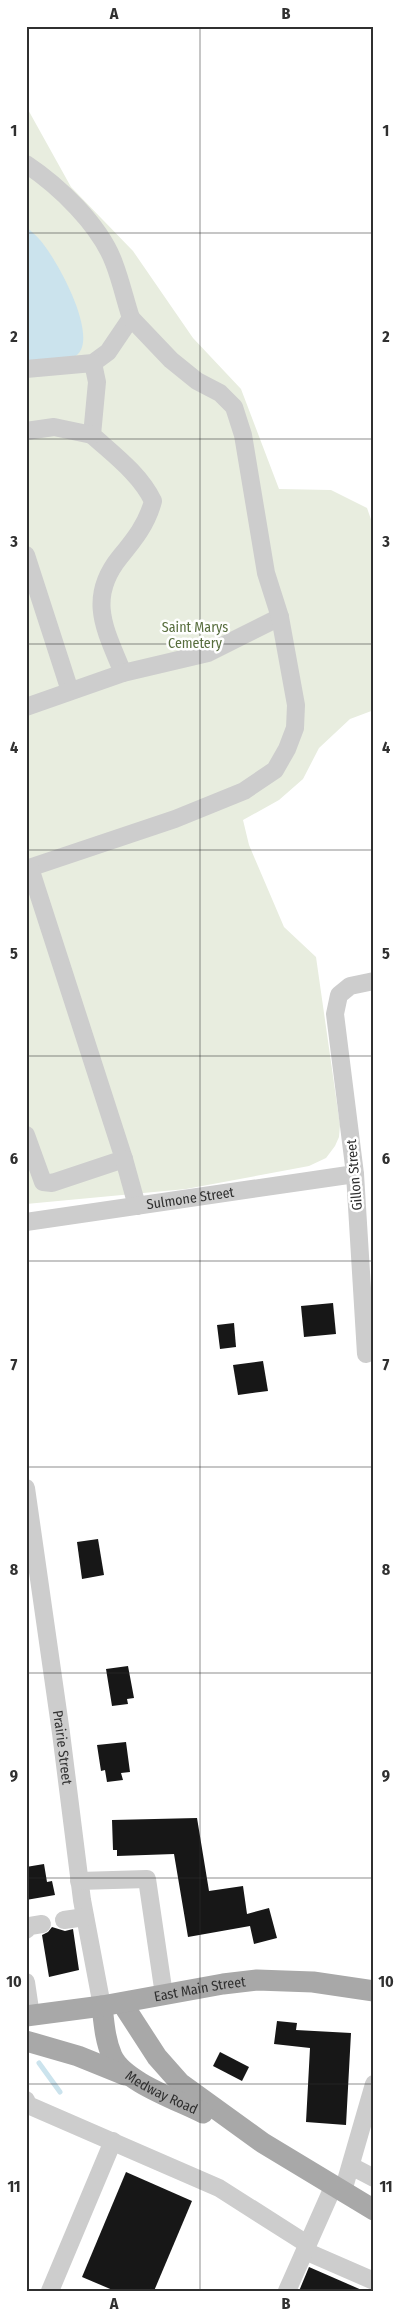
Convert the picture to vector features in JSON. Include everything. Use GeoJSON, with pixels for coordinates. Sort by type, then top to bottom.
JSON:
{"type":"FeatureCollection","features":[{"type":"Feature","properties":{"kind":"main road","name":"East Main Street"},"geometry":{"type":"LineString","coordinates":[[28,2016],[112,2005],[223,1984],[266,1980],[313,1982],[374,1991]]}},
{"type":"Feature","properties":{"kind":"main road","name":"Medway Road"},"geometry":{"type":"LineString","coordinates":[[112,2005],[106,2039],[112,2056],[122,2070],[143,2083],[264,2143]]}},
{"type":"Feature","properties":{"kind":"main road","name":"Medway Road"},"geometry":{"type":"LineString","coordinates":[[112,2005],[172,2076],[264,2143],[374,2210]]}},
{"type":"Feature","properties":{"kind":"main road"},"geometry":{"type":"LineString","coordinates":[[26,2041],[105,2066],[143,2083]]}},
{"type":"Feature","properties":{"kind":"street"},"geometry":{"type":"LineString","coordinates":[[26,164],[71,201],[91,223],[114,262],[131,318],[171,360],[197,381],[220,393],[234,407],[243,435],[266,573],[280,616],[296,705],[295,728],[287,749],[275,770],[244,791],[176,819],[28,868],[124,1159],[137,1206]]}},
{"type":"Feature","properties":{"kind":"street"},"geometry":{"type":"LineString","coordinates":[[26,369],[93,363],[108,352],[131,318]]}},
{"type":"Feature","properties":{"kind":"street"},"geometry":{"type":"LineString","coordinates":[[92,435],[97,382],[93,363]]}},
{"type":"Feature","properties":{"kind":"street"},"geometry":{"type":"LineString","coordinates":[[26,431],[54,427],[92,435],[122,461],[148,490],[153,502],[149,518],[115,563],[100,600],[104,624],[123,673]]}},
{"type":"Feature","properties":{"kind":"street"},"geometry":{"type":"LineString","coordinates":[[26,555],[70,691]]}},
{"type":"Feature","properties":{"kind":"street"},"geometry":{"type":"LineString","coordinates":[[26,707],[123,673],[208,653],[280,616]]}},
{"type":"Feature","properties":{"kind":"street","name":"Gillon Street"},"geometry":{"type":"LineString","coordinates":[[366,1354],[355,1174],[335,1014],[339,996],[350,986],[374,981]]}},
{"type":"Feature","properties":{"kind":"street"},"geometry":{"type":"LineString","coordinates":[[26,1135],[43,1182],[52,1183],[124,1159]]}},
{"type":"Feature","properties":{"kind":"street","name":"Sulmone Street"},"geometry":{"type":"LineString","coordinates":[[26,1222],[355,1174]]}},
{"type":"Feature","properties":{"kind":"street","name":"Prairie Street"},"geometry":{"type":"LineString","coordinates":[[26,1488],[61,1733],[79,1881],[85,1917],[112,2005]]}},
{"type":"Feature","properties":{"kind":"street"},"geometry":{"type":"LineString","coordinates":[[79,1881],[147,1879],[164,1995]]}},
{"type":"Feature","properties":{"kind":"street"},"geometry":{"type":"LineString","coordinates":[[64,1920],[85,1917]]}},
{"type":"Feature","properties":{"kind":"street"},"geometry":{"type":"LineString","coordinates":[[26,1982],[28,2016]]}},
{"type":"Feature","properties":{"kind":"street"},"geometry":{"type":"LineString","coordinates":[[286,2291],[306,2248],[351,2166],[374,2084]]}},
{"type":"Feature","properties":{"kind":"street"},"geometry":{"type":"LineString","coordinates":[[26,2100],[28,2105],[219,2188],[306,2248],[374,2282]]}},
{"type":"Feature","properties":{"kind":"street"},"geometry":{"type":"LineString","coordinates":[[50,2291],[113,2141]]}},
{"type":"Feature","properties":{"kind":"street"},"geometry":{"type":"LineString","coordinates":[[351,2166],[374,2178]]}},
{"type":"Feature","properties":{"kind":"green space","name":"Saint Marys Cemetery"},"geometry":{"type":"Polygon","coordinates":[[[26,106],[71,187],[133,251],[193,338],[241,389],[279,489],[331,490],[367,508],[374,528],[374,710],[350,719],[319,748],[303,779],[279,800],[243,820],[249,845],[284,927],[316,957],[340,1125],[339,1137],[335,1146],[326,1158],[309,1166],[186,1189],[26,1204],[26,106]]]}},
{"type":"Feature","properties":{"kind":"water"},"geometry":{"type":"Polygon","coordinates":[[[26,227],[40,240],[56,262],[79,313],[83,330],[83,344],[78,354],[74,357],[54,362],[26,364],[26,227]]]}},
{"type":"Feature","properties":{"kind":"building"},"geometry":{"type":"Polygon","coordinates":[[[333,1303],[336,1334],[304,1337],[301,1306],[333,1303]]]}},
{"type":"Feature","properties":{"kind":"building"},"geometry":{"type":"Polygon","coordinates":[[[234,1323],[236,1347],[220,1349],[217,1325],[234,1323]]]}},
{"type":"Feature","properties":{"kind":"building"},"geometry":{"type":"Polygon","coordinates":[[[263,1361],[268,1391],[238,1395],[233,1365],[263,1361]]]}},
{"type":"Feature","properties":{"kind":"building"},"geometry":{"type":"Polygon","coordinates":[[[98,1539],[104,1575],[82,1579],[77,1542],[98,1539]]]}},
{"type":"Feature","properties":{"kind":"building"},"geometry":{"type":"Polygon","coordinates":[[[128,1666],[134,1698],[127,1699],[128,1704],[112,1706],[106,1669],[128,1666]]]}},
{"type":"Feature","properties":{"kind":"building"},"geometry":{"type":"Polygon","coordinates":[[[126,1742],[130,1772],[121,1773],[123,1780],[107,1782],[105,1770],[101,1771],[97,1745],[126,1742]]]}},
{"type":"Feature","properties":{"kind":"building"},"geometry":{"type":"Polygon","coordinates":[[[197,1818],[209,1891],[243,1886],[247,1914],[269,1908],[277,1938],[254,1944],[250,1926],[188,1937],[174,1854],[117,1856],[117,1850],[113,1850],[112,1820],[197,1818]]]}},
{"type":"Feature","properties":{"kind":"building"},"geometry":{"type":"Polygon","coordinates":[[[44,1864],[47,1882],[52,1881],[55,1895],[26,1900],[26,1867],[44,1864]]]}},
{"type":"Feature","properties":{"kind":"building"},"geometry":{"type":"Polygon","coordinates":[[[52,1927],[65,1931],[73,1929],[79,1970],[49,1977],[42,1935],[52,1927]]]}},
{"type":"Feature","properties":{"kind":"building"},"geometry":{"type":"Polygon","coordinates":[[[277,2021],[297,2023],[296,2030],[351,2033],[346,2125],[306,2122],[310,2048],[274,2044],[277,2021]]]}},
{"type":"Feature","properties":{"kind":"building"},"geometry":{"type":"Polygon","coordinates":[[[220,2052],[249,2067],[242,2081],[213,2066],[220,2052]]]}},
{"type":"Feature","properties":{"kind":"building"},"geometry":{"type":"Polygon","coordinates":[[[126,2172],[192,2201],[154,2291],[115,2291],[82,2277],[126,2172]]]}},
{"type":"Feature","properties":{"kind":"building"},"geometry":{"type":"Polygon","coordinates":[[[309,2267],[364,2291],[299,2291],[309,2267]]]}},
{"type":"Feature","properties":{"kind":"waterway"},"geometry":{"type":"LineString","coordinates":[[39,2063],[60,2092]]}}]}
